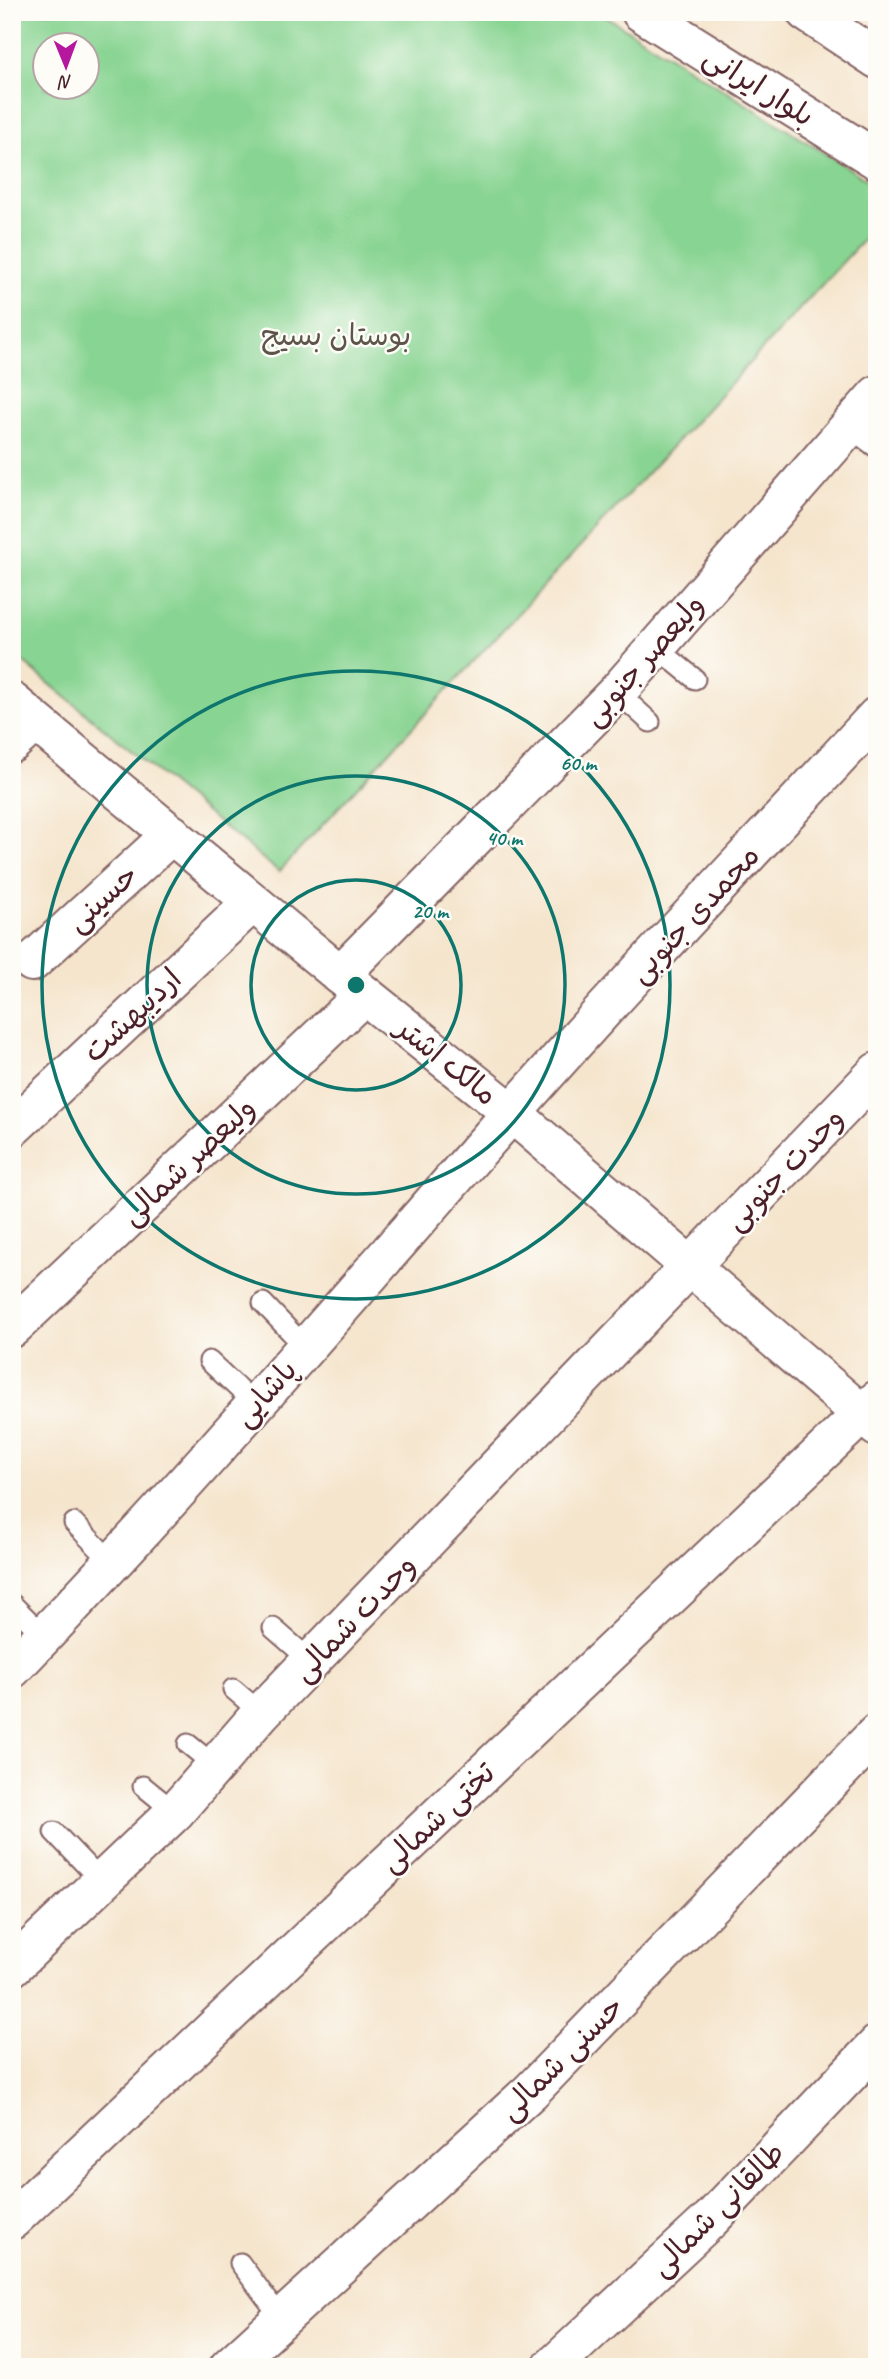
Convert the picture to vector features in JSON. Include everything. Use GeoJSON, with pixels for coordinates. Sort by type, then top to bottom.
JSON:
{"type":"FeatureCollection","features":[{"type":"Feature","properties":{"kind":"street","name":"بلوار ایرانی"},"geometry":{"type":"LineString","coordinates":[[641,12],[877,160]]}},
{"type":"Feature","properties":{"kind":"street"},"geometry":{"type":"LineString","coordinates":[[806,12],[877,59]]}},
{"type":"Feature","properties":{"kind":"street","name":"ولیعصر جنوبی"},"geometry":{"type":"LineString","coordinates":[[352,985],[656,647],[863,437],[877,395]]}},
{"type":"Feature","properties":{"kind":"street","name":"محمدی جنوبی"},"geometry":{"type":"LineString","coordinates":[[512,1112],[877,716]]}},
{"type":"Feature","properties":{"kind":"street","name":"مالک اشتر"},"geometry":{"type":"LineString","coordinates":[[20,722],[172,834],[352,985],[512,1112],[692,1266],[872,1414]]}},
{"type":"Feature","properties":{"kind":"street","name":"حسینی"},"geometry":{"type":"LineString","coordinates":[[32,962],[172,834]]}},
{"type":"Feature","properties":{"kind":"street","name":"اردیبهشت"},"geometry":{"type":"LineString","coordinates":[[12,1128],[252,903]]}},
{"type":"Feature","properties":{"kind":"street","name":"ولیعصر شمالی"},"geometry":{"type":"LineString","coordinates":[[12,1328],[352,985]]}},
{"type":"Feature","properties":{"kind":"street","name":"وحدت جنوبی"},"geometry":{"type":"LineString","coordinates":[[692,1266],[877,1072]]}},
{"type":"Feature","properties":{"kind":"street","name":"پاشایی"},"geometry":{"type":"LineString","coordinates":[[12,1669],[113,1563],[306,1348],[512,1112]]}},
{"type":"Feature","properties":{"kind":"street","name":"وحدت شمالی"},"geometry":{"type":"LineString","coordinates":[[12,1967],[175,1812],[202,1755],[247,1701],[312,1662],[692,1266]]}},
{"type":"Feature","properties":{"kind":"street","name":"تختی شمالی"},"geometry":{"type":"LineString","coordinates":[[12,2220],[872,1414]]}},
{"type":"Feature","properties":{"kind":"street","name":"حسنی شمالی"},"geometry":{"type":"LineString","coordinates":[[229,2367],[531,2091],[877,1733]]}},
{"type":"Feature","properties":{"kind":"street","name":"طالقانی شمالی"},"geometry":{"type":"LineString","coordinates":[[552,2367],[711,2219],[877,2045]]}},
{"type":"Feature","properties":{"kind":"lane"},"geometry":{"type":"LineString","coordinates":[[656,647],[695,679]]}},
{"type":"Feature","properties":{"kind":"lane"},"geometry":{"type":"LineString","coordinates":[[617,692],[650,722]]}},
{"type":"Feature","properties":{"kind":"lane"},"geometry":{"type":"LineString","coordinates":[[263,1303],[306,1348]]}},
{"type":"Feature","properties":{"kind":"lane"},"geometry":{"type":"LineString","coordinates":[[209,1361],[255,1404]]}},
{"type":"Feature","properties":{"kind":"lane"},"geometry":{"type":"LineString","coordinates":[[74,1523],[113,1563]]}},
{"type":"Feature","properties":{"kind":"lane"},"geometry":{"type":"LineString","coordinates":[[12,1604],[44,1636]]}},
{"type":"Feature","properties":{"kind":"lane"},"geometry":{"type":"LineString","coordinates":[[273,1628],[312,1662]]}},
{"type":"Feature","properties":{"kind":"lane"},"geometry":{"type":"LineString","coordinates":[[143,1786],[175,1812]]}},
{"type":"Feature","properties":{"kind":"lane"},"geometry":{"type":"LineString","coordinates":[[54,1832],[101,1881]]}},
{"type":"Feature","properties":{"kind":"lane"},"geometry":{"type":"LineString","coordinates":[[240,2263],[281,2318]]}},
{"type":"Feature","properties":{"kind":"green space","name":"بوستان بسیج"},"geometry":{"type":"Polygon","coordinates":[[[12,12],[599,12],[877,186],[877,225],[279,872],[12,653],[12,12]]]}}]}
